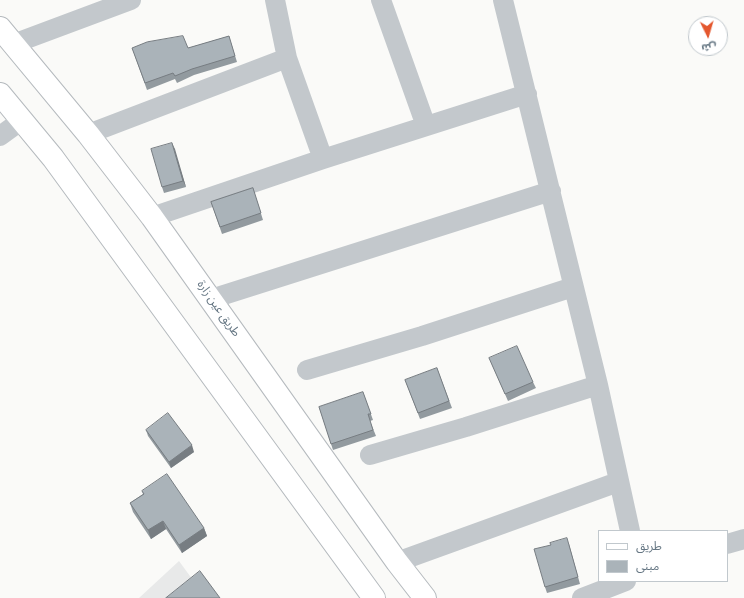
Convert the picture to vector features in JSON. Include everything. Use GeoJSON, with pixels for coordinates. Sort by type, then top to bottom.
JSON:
{"type":"FeatureCollection","features":[{"type":"Feature","properties":{"kind":"main road","name":"طريق عين زارة"},"geometry":{"type":"LineString","coordinates":[[7,36],[88,134],[152,217],[397,562],[425,598]]}},
{"type":"Feature","properties":{"kind":"main road"},"geometry":{"type":"LineString","coordinates":[[0,94],[53,158],[374,598]]}},
{"type":"Feature","properties":{"kind":"street"},"geometry":{"type":"LineString","coordinates":[[7,36],[131,0]]}},
{"type":"Feature","properties":{"kind":"street"},"geometry":{"type":"LineString","coordinates":[[275,0],[287,58],[323,159]]}},
{"type":"Feature","properties":{"kind":"street"},"geometry":{"type":"LineString","coordinates":[[381,0],[426,126]]}},
{"type":"Feature","properties":{"kind":"street"},"geometry":{"type":"LineString","coordinates":[[503,0],[598,385],[618,482],[630,530]]}},
{"type":"Feature","properties":{"kind":"street"},"geometry":{"type":"LineString","coordinates":[[88,134],[287,58]]}},
{"type":"Feature","properties":{"kind":"street"},"geometry":{"type":"LineString","coordinates":[[152,217],[323,159],[527,94]]}},
{"type":"Feature","properties":{"kind":"street"},"geometry":{"type":"LineString","coordinates":[[0,136],[22,120]]}},
{"type":"Feature","properties":{"kind":"street"},"geometry":{"type":"LineString","coordinates":[[211,299],[551,191]]}},
{"type":"Feature","properties":{"kind":"street"},"geometry":{"type":"LineString","coordinates":[[307,370],[422,336],[574,287]]}},
{"type":"Feature","properties":{"kind":"street"},"geometry":{"type":"LineString","coordinates":[[370,454],[466,427],[598,385]]}},
{"type":"Feature","properties":{"kind":"street"},"geometry":{"type":"LineString","coordinates":[[397,562],[618,482]]}},
{"type":"Feature","properties":{"kind":"street"},"geometry":{"type":"LineString","coordinates":[[728,544],[744,539]]}},
{"type":"Feature","properties":{"kind":"street"},"geometry":{"type":"LineString","coordinates":[[582,598],[626,587]]}},
{"type":"Feature","properties":{"kind":"shaded area"},"geometry":{"type":"Polygon","coordinates":[[[179,561],[206,598],[139,598],[179,561]]]}},
{"type":"Feature","properties":{"kind":"building"},"geometry":{"type":"Polygon","coordinates":[[[183,36],[188,48],[229,36],[235,56],[192,69],[175,76],[173,73],[145,83],[132,48],[147,42],[183,36]]]}},
{"type":"Feature","properties":{"kind":"building"},"geometry":{"type":"Polygon","coordinates":[[[172,143],[183,181],[162,187],[151,149],[172,143]]]}},
{"type":"Feature","properties":{"kind":"building"},"geometry":{"type":"Polygon","coordinates":[[[253,188],[261,213],[220,227],[211,202],[253,188]]]}},
{"type":"Feature","properties":{"kind":"building"},"geometry":{"type":"Polygon","coordinates":[[[517,346],[533,382],[505,394],[489,358],[517,346]]]}},
{"type":"Feature","properties":{"kind":"building"},"geometry":{"type":"Polygon","coordinates":[[[437,368],[449,401],[418,413],[405,380],[437,368]]]}},
{"type":"Feature","properties":{"kind":"building"},"geometry":{"type":"Polygon","coordinates":[[[363,392],[371,414],[368,414],[373,430],[331,444],[319,407],[363,392]]]}},
{"type":"Feature","properties":{"kind":"building"},"geometry":{"type":"Polygon","coordinates":[[[168,413],[192,445],[169,462],[146,430],[168,413]]]}},
{"type":"Feature","properties":{"kind":"building"},"geometry":{"type":"Polygon","coordinates":[[[167,474],[204,528],[179,545],[163,521],[148,530],[130,503],[144,494],[142,491],[167,474]]]}},
{"type":"Feature","properties":{"kind":"building"},"geometry":{"type":"Polygon","coordinates":[[[567,538],[578,577],[545,587],[534,549],[551,545],[550,543],[567,538]]]}},
{"type":"Feature","properties":{"kind":"building"},"geometry":{"type":"Polygon","coordinates":[[[200,571],[220,598],[166,598],[200,571]]]}}]}
